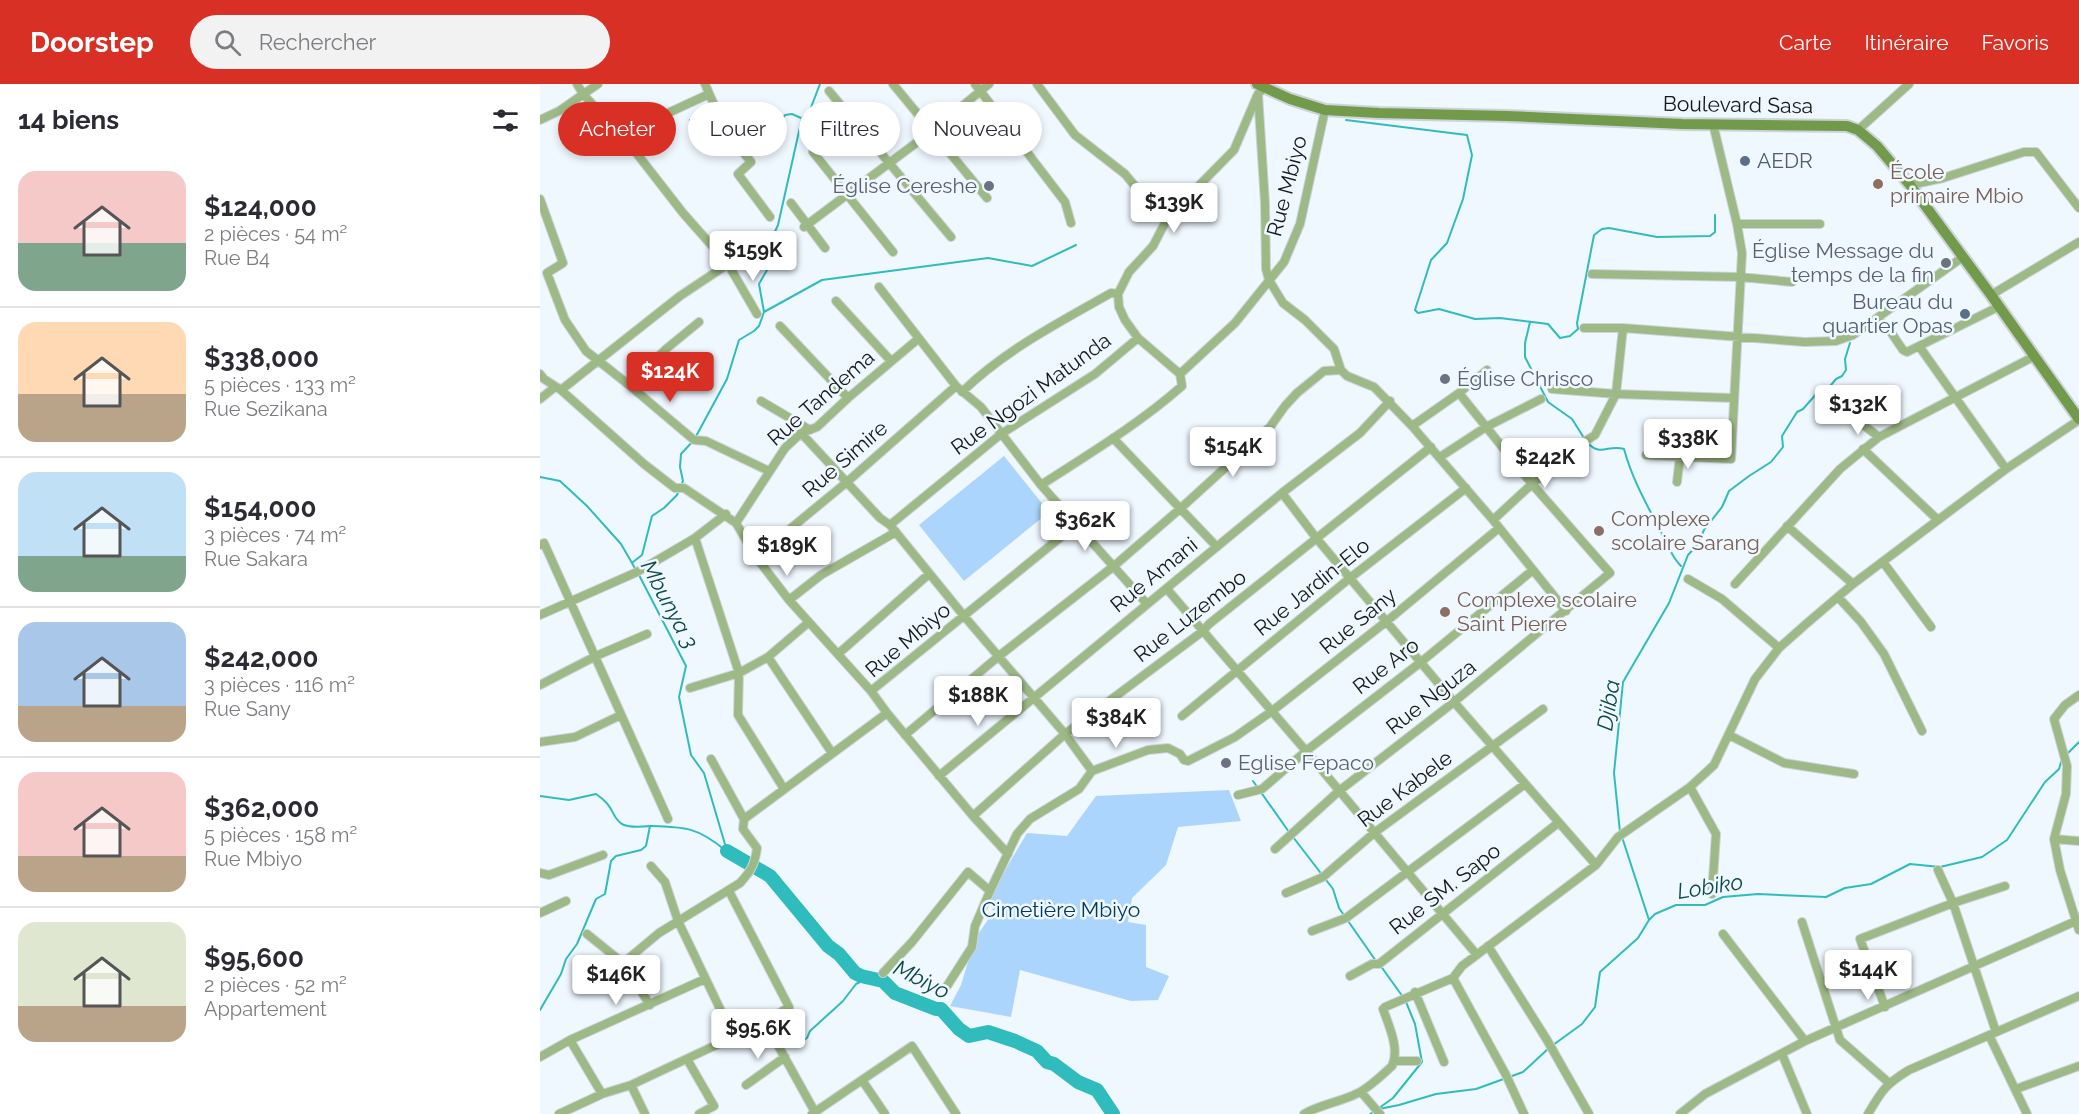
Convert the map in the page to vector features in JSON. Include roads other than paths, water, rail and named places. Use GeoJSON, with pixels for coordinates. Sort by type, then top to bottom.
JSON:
{"type":"FeatureCollection","features":[{"type":"Feature","properties":{"kind":"street"},"geometry":{"type":"LineString","coordinates":[[576,84],[590,102]]}},
{"type":"Feature","properties":{"kind":"street"},"geometry":{"type":"LineString","coordinates":[[540,120],[558,111],[598,84]]}},
{"type":"Feature","properties":{"kind":"street"},"geometry":{"type":"LineString","coordinates":[[705,84],[725,130],[751,162],[738,174],[770,217]]}},
{"type":"Feature","properties":{"kind":"street"},"geometry":{"type":"LineString","coordinates":[[892,84],[912,108]]}},
{"type":"Feature","properties":{"kind":"street"},"geometry":{"type":"LineString","coordinates":[[962,102],[977,87],[989,84]]}},
{"type":"Feature","properties":{"kind":"street"},"geometry":{"type":"LineString","coordinates":[[1037,84],[1075,135],[1125,174],[1143,196],[1168,217]]}},
{"type":"Feature","properties":{"kind":"street"},"geometry":{"type":"LineString","coordinates":[[1304,1114],[1320,1111],[1361,1092],[1392,1066],[1395,1061],[1394,1038],[1383,1010],[1415,992],[1453,978],[1462,966],[1596,865],[1618,837],[1690,787],[1714,765],[1755,680],[1779,648],[1853,584],[2006,469],[2079,420],[1910,185],[1877,146],[1858,130],[1909,84]]}},
{"type":"Feature","properties":{"kind":"street"},"geometry":{"type":"LineString","coordinates":[[977,87],[1065,202],[1071,224]]}},
{"type":"Feature","properties":{"kind":"street"},"geometry":{"type":"LineString","coordinates":[[1180,374],[1138,338],[1119,307],[1118,294],[1129,272],[1153,246],[1168,217],[1234,150],[1260,89]]}},
{"type":"Feature","properties":{"kind":"street"},"geometry":{"type":"LineString","coordinates":[[1260,89],[1266,269],[1269,280],[1283,303],[1305,320],[1334,349],[1341,370],[1347,376],[1374,387],[1390,401],[1493,520],[1566,611]]}},
{"type":"Feature","properties":{"kind":"street","name":"Boulevard Sasa"},"geometry":{"type":"LineString","coordinates":[[1260,89],[1325,110],[1713,124],[1847,126],[1858,130]]}},
{"type":"Feature","properties":{"kind":"street"},"geometry":{"type":"LineString","coordinates":[[829,91],[951,237]]}},
{"type":"Feature","properties":{"kind":"street"},"geometry":{"type":"LineString","coordinates":[[676,109],[709,94]]}},
{"type":"Feature","properties":{"kind":"street","name":"Rue Mbiyo"},"geometry":{"type":"LineString","coordinates":[[1041,485],[1113,438],[1164,402],[1182,386],[1180,374],[1235,323],[1284,262],[1300,224],[1325,110]]}},
{"type":"Feature","properties":{"kind":"street"},"geometry":{"type":"LineString","coordinates":[[1646,455],[1731,459],[1742,253],[1713,124]]}},
{"type":"Feature","properties":{"kind":"street"},"geometry":{"type":"LineString","coordinates":[[806,226],[912,146]]}},
{"type":"Feature","properties":{"kind":"street"},"geometry":{"type":"LineString","coordinates":[[1910,185],[1943,178],[2024,152],[2036,152],[2079,208]]}},
{"type":"Feature","properties":{"kind":"street"},"geometry":{"type":"LineString","coordinates":[[639,156],[683,213],[728,264],[757,314]]}},
{"type":"Feature","properties":{"kind":"street"},"geometry":{"type":"LineString","coordinates":[[816,156],[893,252]]}},
{"type":"Feature","properties":{"kind":"street"},"geometry":{"type":"LineString","coordinates":[[953,156],[987,198]]}},
{"type":"Feature","properties":{"kind":"street"},"geometry":{"type":"LineString","coordinates":[[540,199],[563,263],[547,273],[565,320],[586,351],[694,440],[706,441],[769,471]]}},
{"type":"Feature","properties":{"kind":"street"},"geometry":{"type":"LineString","coordinates":[[791,203],[806,226],[825,248]]}},
{"type":"Feature","properties":{"kind":"street"},"geometry":{"type":"LineString","coordinates":[[1737,225],[1820,224]]}},
{"type":"Feature","properties":{"kind":"street"},"geometry":{"type":"LineString","coordinates":[[1991,295],[2079,242]]}},
{"type":"Feature","properties":{"kind":"street"},"geometry":{"type":"LineString","coordinates":[[1584,328],[1623,328],[1805,342],[1836,341],[1853,335],[1963,257]]}},
{"type":"Feature","properties":{"kind":"street"},"geometry":{"type":"LineString","coordinates":[[540,399],[598,361],[680,296],[728,264]]}},
{"type":"Feature","properties":{"kind":"street"},"geometry":{"type":"LineString","coordinates":[[1592,274],[1740,277],[1792,282]]}},
{"type":"Feature","properties":{"kind":"street"},"geometry":{"type":"LineString","coordinates":[[879,287],[959,389],[981,407],[1041,485],[1147,604]]}},
{"type":"Feature","properties":{"kind":"street","name":"Rue Simire"},"geometry":{"type":"LineString","coordinates":[[756,556],[984,370],[1056,324],[1111,293],[1118,294]]}},
{"type":"Feature","properties":{"kind":"street"},"geometry":{"type":"LineString","coordinates":[[836,301],[891,362]]}},
{"type":"Feature","properties":{"kind":"street"},"geometry":{"type":"LineString","coordinates":[[1877,318],[1907,352],[1998,307]]}},
{"type":"Feature","properties":{"kind":"street"},"geometry":{"type":"LineString","coordinates":[[629,385],[666,349],[699,322]]}},
{"type":"Feature","properties":{"kind":"street"},"geometry":{"type":"LineString","coordinates":[[780,326],[848,398]]}},
{"type":"Feature","properties":{"kind":"street"},"geometry":{"type":"LineString","coordinates":[[1493,520],[1573,449],[1595,435],[1616,394],[1623,328]]}},
{"type":"Feature","properties":{"kind":"street","name":"Rue Ngozi Matunda"},"geometry":{"type":"LineString","coordinates":[[890,525],[1001,434],[1095,374],[1138,338]]}},
{"type":"Feature","properties":{"kind":"street","name":"Rue Tandema"},"geometry":{"type":"LineString","coordinates":[[736,523],[785,448],[801,433],[817,427],[918,339]]}},
{"type":"Feature","properties":{"kind":"street"},"geometry":{"type":"LineString","coordinates":[[1919,346],[2006,469]]}},
{"type":"Feature","properties":{"kind":"street"},"geometry":{"type":"LineString","coordinates":[[1735,584],[1840,469],[1863,449],[1879,437],[2033,357]]}},
{"type":"Feature","properties":{"kind":"street"},"geometry":{"type":"LineString","coordinates":[[905,735],[999,656],[1114,566],[1181,508],[1270,427],[1297,393],[1324,371],[1341,370]]}},
{"type":"Feature","properties":{"kind":"street"},"geometry":{"type":"LineString","coordinates":[[1412,426],[1487,370]]}},
{"type":"Feature","properties":{"kind":"street"},"geometry":{"type":"LineString","coordinates":[[540,374],[675,488],[684,488],[726,514],[736,523],[756,556],[789,600],[871,691]]}},
{"type":"Feature","properties":{"kind":"street"},"geometry":{"type":"LineString","coordinates":[[1552,389],[1616,394],[1733,398]]}},
{"type":"Feature","properties":{"kind":"street"},"geometry":{"type":"LineString","coordinates":[[1459,393],[1532,484]]}},
{"type":"Feature","properties":{"kind":"street"},"geometry":{"type":"LineString","coordinates":[[1823,394],[1879,437]]}},
{"type":"Feature","properties":{"kind":"street"},"geometry":{"type":"LineString","coordinates":[[1440,457],[1486,427],[1541,399]]}},
{"type":"Feature","properties":{"kind":"street"},"geometry":{"type":"LineString","coordinates":[[761,401],[810,430]]}},
{"type":"Feature","properties":{"kind":"street","name":"Rue Amani"},"geometry":{"type":"LineString","coordinates":[[939,776],[1282,493],[1360,433],[1390,401]]}},
{"type":"Feature","properties":{"kind":"street"},"geometry":{"type":"LineString","coordinates":[[801,433],[880,518],[890,525],[964,616],[1034,696],[1092,771],[1079,789],[1030,819],[1017,834],[975,926],[972,947],[947,986]]}},
{"type":"Feature","properties":{"kind":"street"},"geometry":{"type":"LineString","coordinates":[[1113,438],[1217,547]]}},
{"type":"Feature","properties":{"kind":"street","name":"Rue Luzembo"},"geometry":{"type":"LineString","coordinates":[[973,816],[1065,734],[1203,631],[1431,447]]}},
{"type":"Feature","properties":{"kind":"street"},"geometry":{"type":"LineString","coordinates":[[1863,449],[1938,520]]}},
{"type":"Feature","properties":{"kind":"street"},"geometry":{"type":"LineString","coordinates":[[1677,483],[1680,456]]}},
{"type":"Feature","properties":{"kind":"street","name":"Rue Nguza"},"geometry":{"type":"LineString","coordinates":[[1275,849],[1340,791],[1454,702],[1610,573],[1532,484]]}},
{"type":"Feature","properties":{"kind":"street","name":"Rue Jardin-Elo"},"geometry":{"type":"LineString","coordinates":[[1182,716],[1350,578],[1466,488]]}},
{"type":"Feature","properties":{"kind":"street"},"geometry":{"type":"LineString","coordinates":[[1282,493],[1317,539],[1454,702],[1596,865]]}},
{"type":"Feature","properties":{"kind":"street"},"geometry":{"type":"LineString","coordinates":[[540,615],[638,572],[695,538],[726,514]]}},
{"type":"Feature","properties":{"kind":"street","name":"Rue Mbiyo"},"geometry":{"type":"LineString","coordinates":[[1008,854],[939,776],[871,691],[1077,524]]}},
{"type":"Feature","properties":{"kind":"street"},"geometry":{"type":"LineString","coordinates":[[1787,526],[1853,584]]}},
{"type":"Feature","properties":{"kind":"street","name":"Rue Sany"},"geometry":{"type":"LineString","coordinates":[[1092,771],[1148,750],[1168,748],[1188,761],[1235,737],[1387,621],[1499,528]]}},
{"type":"Feature","properties":{"kind":"street"},"geometry":{"type":"LineString","coordinates":[[789,600],[821,575],[896,532]]}},
{"type":"Feature","properties":{"kind":"street"},"geometry":{"type":"LineString","coordinates":[[695,538],[739,672],[738,715],[784,789]]}},
{"type":"Feature","properties":{"kind":"street"},"geometry":{"type":"LineString","coordinates":[[542,544],[597,656],[668,819]]}},
{"type":"Feature","properties":{"kind":"street"},"geometry":{"type":"LineString","coordinates":[[1883,562],[1931,627]]}},
{"type":"Feature","properties":{"kind":"street","name":"Rue Aro"},"geometry":{"type":"LineString","coordinates":[[1238,795],[1258,790],[1421,662],[1533,570]]}},
{"type":"Feature","properties":{"kind":"street"},"geometry":{"type":"LineString","coordinates":[[838,654],[929,573]]}},
{"type":"Feature","properties":{"kind":"street"},"geometry":{"type":"LineString","coordinates":[[1688,579],[1722,599],[1779,648]]}},
{"type":"Feature","properties":{"kind":"street"},"geometry":{"type":"LineString","coordinates":[[1167,589],[1477,955]]}},
{"type":"Feature","properties":{"kind":"street"},"geometry":{"type":"LineString","coordinates":[[1838,597],[1861,622],[1884,654],[1922,731]]}},
{"type":"Feature","properties":{"kind":"street"},"geometry":{"type":"LineString","coordinates":[[690,688],[739,672],[768,657],[809,622]]}},
{"type":"Feature","properties":{"kind":"street"},"geometry":{"type":"LineString","coordinates":[[540,685],[647,634]]}},
{"type":"Feature","properties":{"kind":"street"},"geometry":{"type":"LineString","coordinates":[[768,657],[832,753]]}},
{"type":"Feature","properties":{"kind":"street"},"geometry":{"type":"LineString","coordinates":[[2079,695],[2065,705],[2054,719],[2067,766],[2066,794],[2054,839],[2060,870],[2079,930]]}},
{"type":"Feature","properties":{"kind":"street","name":"Rue Kabele"},"geometry":{"type":"LineString","coordinates":[[1286,893],[1323,877],[1374,833],[1542,709]]}},
{"type":"Feature","properties":{"kind":"street"},"geometry":{"type":"LineString","coordinates":[[744,819],[887,713]]}},
{"type":"Feature","properties":{"kind":"street"},"geometry":{"type":"LineString","coordinates":[[540,742],[575,737],[621,715]]}},
{"type":"Feature","properties":{"kind":"street"},"geometry":{"type":"LineString","coordinates":[[1729,735],[1784,763],[1854,774]]}},
{"type":"Feature","properties":{"kind":"street"},"geometry":{"type":"LineString","coordinates":[[623,963],[659,933],[729,891],[751,872],[755,863],[757,848],[743,829],[744,819],[711,759]]}},
{"type":"Feature","properties":{"kind":"street"},"geometry":{"type":"LineString","coordinates":[[1312,932],[1346,918],[1525,784]]}},
{"type":"Feature","properties":{"kind":"street"},"geometry":{"type":"LineString","coordinates":[[1690,787],[1716,834],[1712,894]]}},
{"type":"Feature","properties":{"kind":"street","name":"Rue SM. Sapo"},"geometry":{"type":"LineString","coordinates":[[1350,976],[1372,964],[1379,964],[1558,823]]}},
{"type":"Feature","properties":{"kind":"street"},"geometry":{"type":"LineString","coordinates":[[2054,839],[2079,841]]}},
{"type":"Feature","properties":{"kind":"street"},"geometry":{"type":"LineString","coordinates":[[540,873],[549,875],[603,855]]}},
{"type":"Feature","properties":{"kind":"street"},"geometry":{"type":"LineString","coordinates":[[651,866],[665,882],[678,921],[733,1036]]}},
{"type":"Feature","properties":{"kind":"street"},"geometry":{"type":"LineString","coordinates":[[1938,870],[1953,903],[1993,1034],[2027,1114]]}},
{"type":"Feature","properties":{"kind":"street"},"geometry":{"type":"LineString","coordinates":[[883,973],[912,942],[968,872],[990,891]]}},
{"type":"Feature","properties":{"kind":"street"},"geometry":{"type":"LineString","coordinates":[[1885,1007],[1860,939],[1953,903],[2005,886]]}},
{"type":"Feature","properties":{"kind":"street"},"geometry":{"type":"LineString","coordinates":[[559,1114],[602,1094],[632,1085],[765,1022],[789,1007],[729,891]]}},
{"type":"Feature","properties":{"kind":"street"},"geometry":{"type":"LineString","coordinates":[[540,913],[566,901]]}},
{"type":"Feature","properties":{"kind":"street"},"geometry":{"type":"LineString","coordinates":[[1680,1114],[1705,1094],[1805,1041],[2076,921]]}},
{"type":"Feature","properties":{"kind":"street"},"geometry":{"type":"LineString","coordinates":[[1802,922],[1840,1040],[1888,1082]]}},
{"type":"Feature","properties":{"kind":"street"},"geometry":{"type":"LineString","coordinates":[[587,934],[623,963],[650,1005]]}},
{"type":"Feature","properties":{"kind":"street"},"geometry":{"type":"LineString","coordinates":[[1723,934],[1805,1041]]}},
{"type":"Feature","properties":{"kind":"street"},"geometry":{"type":"LineString","coordinates":[[1488,946],[1547,1040],[1589,1114]]}},
{"type":"Feature","properties":{"kind":"street"},"geometry":{"type":"LineString","coordinates":[[1453,978],[1506,1075],[1524,1114]]}},
{"type":"Feature","properties":{"kind":"street"},"geometry":{"type":"LineString","coordinates":[[540,1057],[570,1040],[705,979]]}},
{"type":"Feature","properties":{"kind":"street"},"geometry":{"type":"LineString","coordinates":[[1415,992],[1444,1062]]}},
{"type":"Feature","properties":{"kind":"street"},"geometry":{"type":"LineString","coordinates":[[1868,1114],[1888,1082],[1909,1070],[2079,996]]}},
{"type":"Feature","properties":{"kind":"street"},"geometry":{"type":"LineString","coordinates":[[765,1022],[814,1113],[912,1046],[956,1114]]}},
{"type":"Feature","properties":{"kind":"street"},"geometry":{"type":"LineString","coordinates":[[570,1040],[602,1094]]}},
{"type":"Feature","properties":{"kind":"street"},"geometry":{"type":"LineString","coordinates":[[1782,1054],[1807,1114]]}},
{"type":"Feature","properties":{"kind":"street"},"geometry":{"type":"LineString","coordinates":[[746,1085],[784,1057]]}},
{"type":"Feature","properties":{"kind":"street"},"geometry":{"type":"LineString","coordinates":[[687,1059],[714,1106],[699,1114]]}},
{"type":"Feature","properties":{"kind":"street"},"geometry":{"type":"LineString","coordinates":[[1395,1061],[1417,1061]]}},
{"type":"Feature","properties":{"kind":"street"},"geometry":{"type":"LineString","coordinates":[[2016,1089],[2079,1066]]}},
{"type":"Feature","properties":{"kind":"street"},"geometry":{"type":"LineString","coordinates":[[862,1080],[885,1114]]}},
{"type":"Feature","properties":{"kind":"street"},"geometry":{"type":"LineString","coordinates":[[632,1085],[645,1114]]}},
{"type":"Feature","properties":{"kind":"street"},"geometry":{"type":"LineString","coordinates":[[1361,1092],[1380,1114]]}},
{"type":"Feature","properties":{"kind":"waterway"},"geometry":{"type":"LineString","coordinates":[[633,562],[642,555],[652,516],[677,495],[683,481],[680,467],[681,454],[694,440],[727,379],[739,340],[759,326],[764,312],[759,284],[771,263],[767,249],[778,225],[802,118],[810,110],[820,84]]}},
{"type":"Feature","properties":{"kind":"waterway"},"geometry":{"type":"LineString","coordinates":[[787,115],[799,117]]}},
{"type":"Feature","properties":{"kind":"waterway"},"geometry":{"type":"LineString","coordinates":[[1346,120],[1467,135],[1472,155],[1463,199],[1447,243],[1431,260],[1415,310],[1418,313],[1439,309],[1475,319],[1500,318],[1548,324],[1560,338],[1570,336],[1578,329],[1577,323],[1594,235],[1602,229],[1609,228],[1657,237],[1710,236],[1715,232],[1715,215]]}},
{"type":"Feature","properties":{"kind":"waterway"},"geometry":{"type":"LineString","coordinates":[[764,312],[822,280],[988,258],[1032,266],[1076,245]]}},
{"type":"Feature","properties":{"kind":"waterway","name":"Djiba"},"geometry":{"type":"LineString","coordinates":[[1530,322],[1525,343],[1525,357],[1548,402],[1572,419],[1584,438]]}},
{"type":"Feature","properties":{"kind":"waterway"},"geometry":{"type":"LineString","coordinates":[[1620,832],[1614,773],[1623,682],[1669,603],[1688,555],[1698,544],[1704,530],[1722,507],[1729,491],[1771,462],[1783,447],[1782,436],[1797,412],[1803,409],[1818,392],[1826,391],[1836,379],[1842,376],[1846,370],[1845,359],[1850,343]]}},
{"type":"Feature","properties":{"kind":"waterway","name":"Djiba"},"geometry":{"type":"LineString","coordinates":[[1588,443],[1601,450],[1624,449],[1642,495],[1673,556],[1681,566]]}},
{"type":"Feature","properties":{"kind":"waterway","name":"Mbunya 3"},"geometry":{"type":"LineString","coordinates":[[540,477],[560,481],[587,506],[621,544],[636,570]]}},
{"type":"Feature","properties":{"kind":"waterway","name":"Mbunya 3"},"geometry":{"type":"LineString","coordinates":[[639,575],[686,666],[679,697],[691,755],[704,773],[727,851]]}},
{"type":"Feature","properties":{"kind":"waterway","name":"Lobiko"},"geometry":{"type":"LineString","coordinates":[[2066,755],[2079,742]]}},
{"type":"Feature","properties":{"kind":"waterway","name":"Lobiko"},"geometry":{"type":"LineString","coordinates":[[1553,1045],[1582,1024],[1595,1007],[1600,972],[1638,938],[1655,914],[1676,905],[1705,905],[1723,897],[1758,894],[1826,897],[1845,888],[1871,884],[1910,864],[1940,867],[1982,857],[2007,840],[2045,782],[2059,769],[2062,759]]}},
{"type":"Feature","properties":{"kind":"waterway"},"geometry":{"type":"LineString","coordinates":[[1253,781],[1289,832]]}},
{"type":"Feature","properties":{"kind":"waterway"},"geometry":{"type":"LineString","coordinates":[[540,796],[569,800],[596,794],[610,807],[620,823],[626,826],[650,826]]}},
{"type":"Feature","properties":{"kind":"waterway"},"geometry":{"type":"LineString","coordinates":[[540,1010],[561,974],[566,959],[577,944],[596,899],[605,894],[611,861],[616,856],[641,850],[646,846],[650,826],[690,830],[715,842],[725,850]]}},
{"type":"Feature","properties":{"kind":"waterway"},"geometry":{"type":"LineString","coordinates":[[1293,837],[1333,889],[1339,908],[1376,961]]}},
{"type":"Feature","properties":{"kind":"waterway","name":"Djiba"},"geometry":{"type":"LineString","coordinates":[[1622,837],[1649,920]]}},
{"type":"Feature","properties":{"kind":"waterway","name":"Mbiyo"},"geometry":{"type":"LineString","coordinates":[[727,851],[770,876],[828,946],[839,954],[855,973],[883,981],[895,993],[941,1009],[959,1029],[969,1036],[988,1032],[1037,1051],[1047,1062],[1054,1064],[1078,1082],[1097,1090],[1113,1114]]}},
{"type":"Feature","properties":{"kind":"waterway"},"geometry":{"type":"LineString","coordinates":[[1380,965],[1403,997]]}},
{"type":"Feature","properties":{"kind":"waterway"},"geometry":{"type":"LineString","coordinates":[[794,1046],[807,1038],[810,1031],[843,1001],[856,984],[866,979]]}},
{"type":"Feature","properties":{"kind":"waterway"},"geometry":{"type":"LineString","coordinates":[[1379,1108],[1393,1098],[1422,1062],[1415,1024],[1406,1002]]}},
{"type":"Feature","properties":{"kind":"waterway","name":"Lobiko"},"geometry":{"type":"LineString","coordinates":[[1370,1114],[1379,1109],[1436,1094],[1476,1089],[1523,1072],[1549,1048]]}},
{"type":"Feature","properties":{"kind":"place","name":"AEDR"},"geometry":{"type":"Point","coordinates":[1745,161]}},
{"type":"Feature","properties":{"kind":"place","name":"École primaire Mbio"},"geometry":{"type":"Point","coordinates":[1878,184]}},
{"type":"Feature","properties":{"kind":"place","name":"Église Cereshe"},"geometry":{"type":"Point","coordinates":[989,186]}},
{"type":"Feature","properties":{"kind":"place","name":"Église Message du temps de la fin"},"geometry":{"type":"Point","coordinates":[1946,263]}},
{"type":"Feature","properties":{"kind":"place","name":"Bureau du quartier Opas"},"geometry":{"type":"Point","coordinates":[1965,314]}},
{"type":"Feature","properties":{"kind":"place","name":"Église Chrisco"},"geometry":{"type":"Point","coordinates":[1445,379]}},
{"type":"Feature","properties":{"kind":"place","name":"Complexe scolaire Sarang"},"geometry":{"type":"Point","coordinates":[1599,531]}},
{"type":"Feature","properties":{"kind":"place","name":"Complexe scolaire Saint Pierre"},"geometry":{"type":"Point","coordinates":[1445,612]}},
{"type":"Feature","properties":{"kind":"place","name":"Eglise Fepaco"},"geometry":{"type":"Point","coordinates":[1226,763]}},
{"type":"Feature","properties":{"kind":"park label","name":"Cimetière Mbiyo"},"geometry":{"type":"Point","coordinates":[1061,910]}}]}
